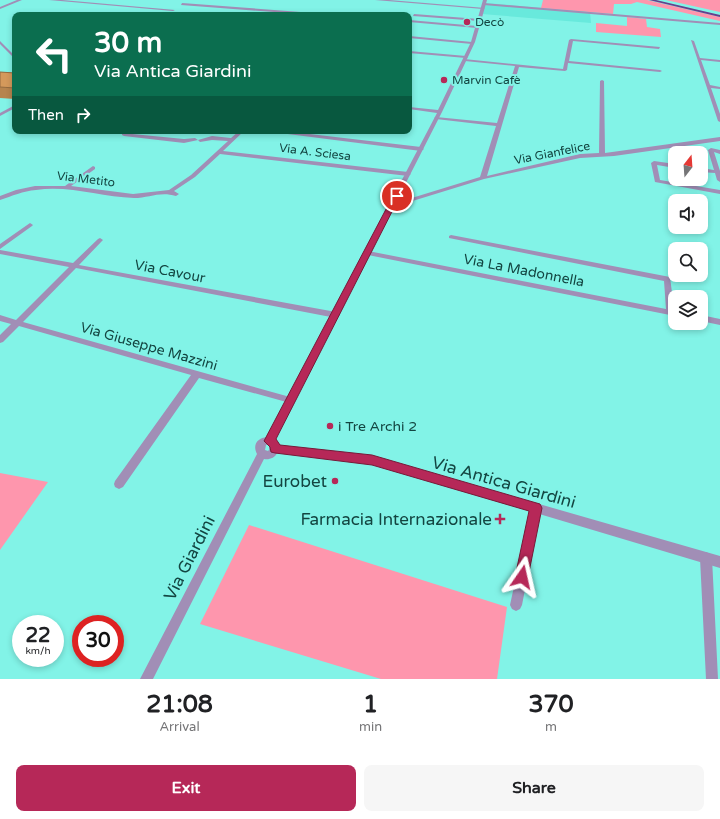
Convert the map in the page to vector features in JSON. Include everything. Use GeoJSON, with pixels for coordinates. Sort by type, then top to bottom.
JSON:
{"type":"FeatureCollection","features":[{"type":"Feature","properties":{"kind":"highway"},"geometry":{"type":"LineString","coordinates":[[651,0],[720,14]]}},
{"type":"Feature","properties":{"kind":"highway"},"geometry":{"type":"LineString","coordinates":[[662,0],[720,14]]}},
{"type":"Feature","properties":{"kind":"street"},"geometry":{"type":"LineString","coordinates":[[0,8],[20,0]]}},
{"type":"Feature","properties":{"kind":"street"},"geometry":{"type":"LineString","coordinates":[[51,0],[173,10]]}},
{"type":"Feature","properties":{"kind":"street"},"geometry":{"type":"LineString","coordinates":[[170,12],[186,0]]}},
{"type":"Feature","properties":{"kind":"street"},"geometry":{"type":"LineString","coordinates":[[378,0],[484,4],[720,24]]}},
{"type":"Feature","properties":{"kind":"street"},"geometry":{"type":"LineString","coordinates":[[182,4],[287,12]]}},
{"type":"Feature","properties":{"kind":"street"},"geometry":{"type":"LineString","coordinates":[[272,445],[290,400],[336,315],[438,115],[472,43],[484,4]]}},
{"type":"Feature","properties":{"kind":"street"},"geometry":{"type":"LineString","coordinates":[[414,15],[479,20]]}},
{"type":"Feature","properties":{"kind":"street"},"geometry":{"type":"LineString","coordinates":[[412,22],[477,27]]}},
{"type":"Feature","properties":{"kind":"street"},"geometry":{"type":"LineString","coordinates":[[412,37],[472,43]]}},
{"type":"Feature","properties":{"kind":"street"},"geometry":{"type":"LineString","coordinates":[[412,52],[565,70],[571,40],[659,48]]}},
{"type":"Feature","properties":{"kind":"street"},"geometry":{"type":"LineString","coordinates":[[692,41],[720,121]]}},
{"type":"Feature","properties":{"kind":"street"},"geometry":{"type":"LineString","coordinates":[[0,42],[12,55]]}},
{"type":"Feature","properties":{"kind":"street"},"geometry":{"type":"LineString","coordinates":[[698,59],[720,61]]}},
{"type":"Feature","properties":{"kind":"street"},"geometry":{"type":"LineString","coordinates":[[567,62],[660,71]]}},
{"type":"Feature","properties":{"kind":"street"},"geometry":{"type":"LineString","coordinates":[[483,178],[517,65]]}},
{"type":"Feature","properties":{"kind":"street"},"geometry":{"type":"LineString","coordinates":[[602,81],[602,155]]}},
{"type":"Feature","properties":{"kind":"street"},"geometry":{"type":"LineString","coordinates":[[708,86],[720,88]]}},
{"type":"Feature","properties":{"kind":"street"},"geometry":{"type":"LineString","coordinates":[[712,98],[720,99]]}},
{"type":"Feature","properties":{"kind":"street"},"geometry":{"type":"LineString","coordinates":[[0,108],[12,106]]}},
{"type":"Feature","properties":{"kind":"street"},"geometry":{"type":"LineString","coordinates":[[0,114],[12,107]]}},
{"type":"Feature","properties":{"kind":"street"},"geometry":{"type":"LineString","coordinates":[[0,108],[7,110]]}},
{"type":"Feature","properties":{"kind":"street"},"geometry":{"type":"LineString","coordinates":[[412,109],[438,115],[499,125]]}},
{"type":"Feature","properties":{"kind":"street"},"geometry":{"type":"LineString","coordinates":[[123,134],[184,141],[212,138],[232,140]]}},
{"type":"Feature","properties":{"kind":"street","name":"Via Metito"},"geometry":{"type":"LineString","coordinates":[[0,198],[28,188],[60,186],[134,196],[173,193],[239,134]]}},
{"type":"Feature","properties":{"kind":"street"},"geometry":{"type":"LineString","coordinates":[[297,134],[420,149]]}},
{"type":"Feature","properties":{"kind":"street","name":"Via Gianfelice"},"geometry":{"type":"LineString","coordinates":[[391,206],[483,178],[580,156],[602,155],[720,139]]}},
{"type":"Feature","properties":{"kind":"street"},"geometry":{"type":"LineString","coordinates":[[720,152],[711,150],[720,180]]}},
{"type":"Feature","properties":{"kind":"street","name":"Via A. Sciesa"},"geometry":{"type":"LineString","coordinates":[[220,152],[408,174]]}},
{"type":"Feature","properties":{"kind":"street"},"geometry":{"type":"LineString","coordinates":[[668,165],[654,163],[657,181],[668,183]]}},
{"type":"Feature","properties":{"kind":"street"},"geometry":{"type":"LineString","coordinates":[[67,187],[93,168]]}},
{"type":"Feature","properties":{"kind":"street"},"geometry":{"type":"LineString","coordinates":[[708,171],[718,172]]}},
{"type":"Feature","properties":{"kind":"street"},"geometry":{"type":"LineString","coordinates":[[686,186],[720,192]]}},
{"type":"Feature","properties":{"kind":"street"},"geometry":{"type":"LineString","coordinates":[[0,248],[30,225]]}},
{"type":"Feature","properties":{"kind":"street"},"geometry":{"type":"LineString","coordinates":[[451,236],[667,279],[669,290]]}},
{"type":"Feature","properties":{"kind":"street"},"geometry":{"type":"LineString","coordinates":[[0,340],[100,240]]}},
{"type":"Feature","properties":{"kind":"street","name":"Via Cavour"},"geometry":{"type":"LineString","coordinates":[[0,252],[336,315]]}},
{"type":"Feature","properties":{"kind":"street","name":"Via La Madonnella"},"geometry":{"type":"LineString","coordinates":[[368,253],[668,311]]}},
{"type":"Feature","properties":{"kind":"street","name":"Via Giuseppe Mazzini"},"geometry":{"type":"LineString","coordinates":[[0,318],[290,400]]}},
{"type":"Feature","properties":{"kind":"street"},"geometry":{"type":"LineString","coordinates":[[708,319],[720,322]]}},
{"type":"Feature","properties":{"kind":"street"},"geometry":{"type":"LineString","coordinates":[[119,484],[197,374]]}},
{"type":"Feature","properties":{"kind":"street","name":"Via Giardini"},"geometry":{"type":"LineString","coordinates":[[146,679],[262,453],[270,454],[272,445]]}},
{"type":"Feature","properties":{"kind":"street","name":"Via Antica Giardini"},"geometry":{"type":"LineString","coordinates":[[272,445],[372,460],[720,562]]}},
{"type":"Feature","properties":{"kind":"street"},"geometry":{"type":"LineString","coordinates":[[516,605],[536,508]]}},
{"type":"Feature","properties":{"kind":"street"},"geometry":{"type":"LineString","coordinates":[[706,558],[712,679]]}},
{"type":"Feature","properties":{"kind":"shaded area"},"geometry":{"type":"Polygon","coordinates":[[[543,0],[647,0],[720,17],[720,21],[637,2],[631,4],[614,4],[613,14],[541,8],[543,0]]]}},
{"type":"Feature","properties":{"kind":"shaded area"},"geometry":{"type":"Polygon","coordinates":[[[666,0],[720,0],[720,12],[666,0]]]}},
{"type":"Feature","properties":{"kind":"shaded area"},"geometry":{"type":"Polygon","coordinates":[[[486,3],[590,12],[591,23],[482,14],[486,3]]]}},
{"type":"Feature","properties":{"kind":"shaded area"},"geometry":{"type":"Polygon","coordinates":[[[627,17],[646,19],[647,27],[660,29],[661,37],[596,32],[596,23],[627,26],[627,17]]]}},
{"type":"Feature","properties":{"kind":"shaded area"},"geometry":{"type":"Polygon","coordinates":[[[0,473],[48,482],[0,550],[0,473]]]}},
{"type":"Feature","properties":{"kind":"shaded area"},"geometry":{"type":"Polygon","coordinates":[[[249,525],[507,607],[497,679],[381,679],[200,624],[249,525]]]}},
{"type":"Feature","properties":{"kind":"building"},"geometry":{"type":"Polygon","coordinates":[[[0,72],[12,73],[12,88],[0,87],[0,72]]]}},
{"type":"Feature","properties":{"kind":"place","name":"Decò"},"geometry":{"type":"Point","coordinates":[467,22]}},
{"type":"Feature","properties":{"kind":"place","name":"Marvin Cafè"},"geometry":{"type":"Point","coordinates":[444,80]}},
{"type":"Feature","properties":{"kind":"place","name":"i Tre Archi 2"},"geometry":{"type":"Point","coordinates":[330,426]}},
{"type":"Feature","properties":{"kind":"place","name":"Eurobet"},"geometry":{"type":"Point","coordinates":[335,481]}},
{"type":"Feature","properties":{"kind":"place","name":"Farmacia Internazionale"},"geometry":{"type":"Point","coordinates":[500,519]}},
{"type":"Feature","properties":{"kind":"route"},"geometry":{"type":"LineString","coordinates":[[397,196],[336,315],[283,412],[270,441],[275,444],[275,449],[372,460],[536,508],[522,577]]}}]}
